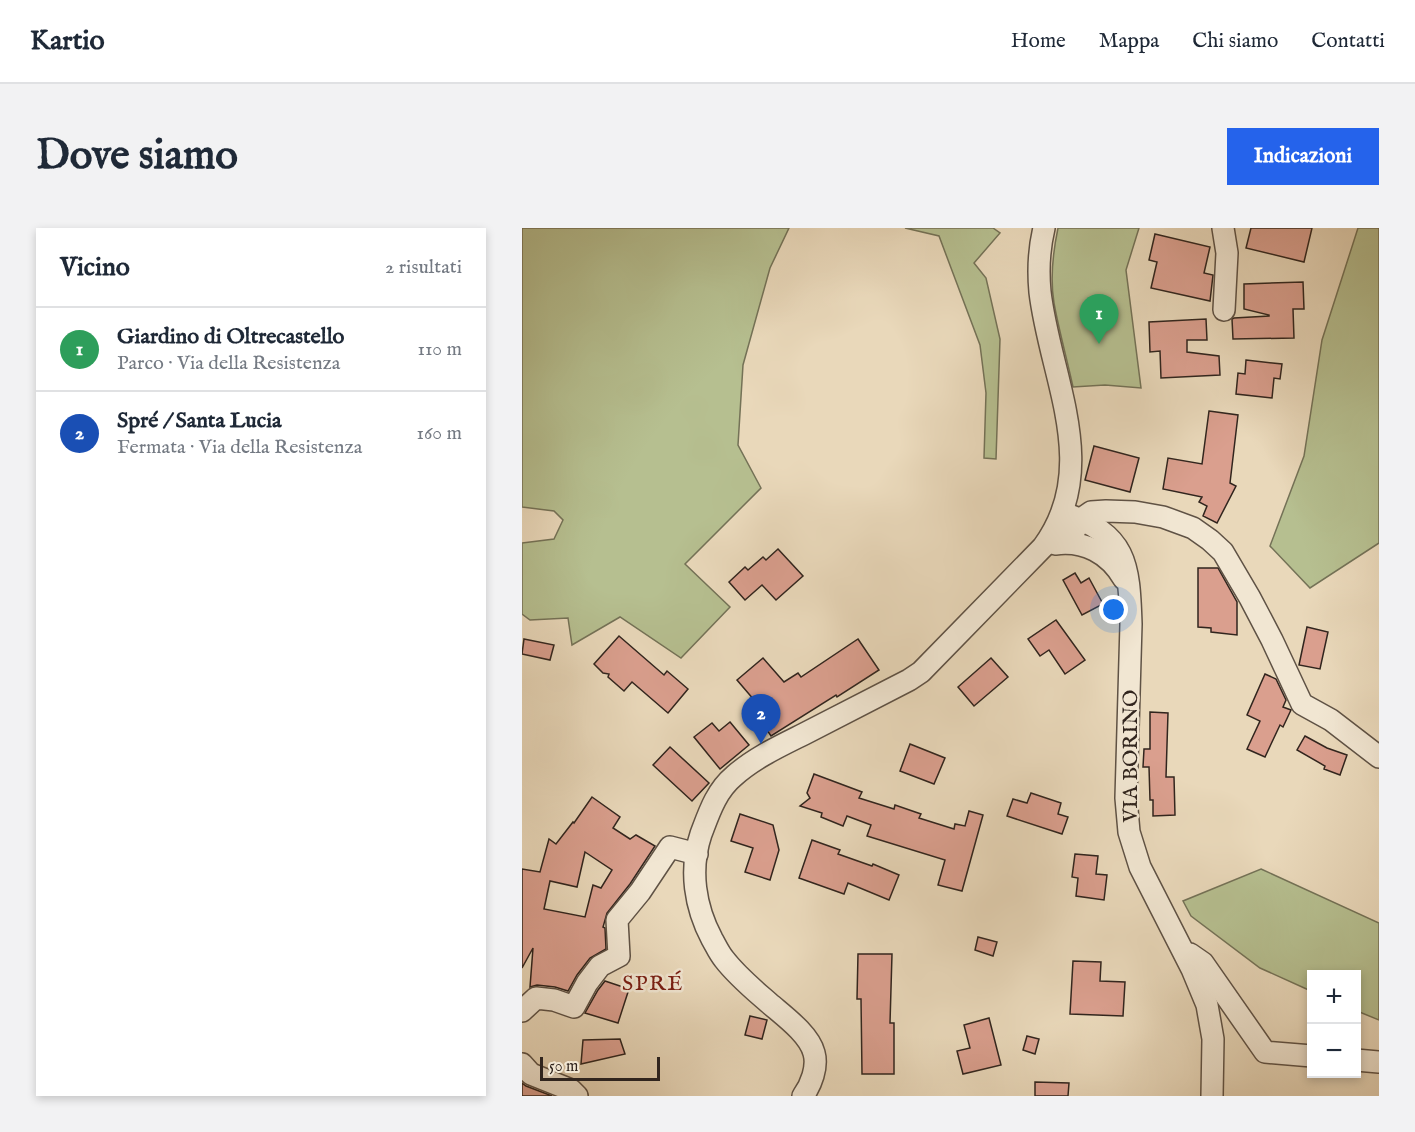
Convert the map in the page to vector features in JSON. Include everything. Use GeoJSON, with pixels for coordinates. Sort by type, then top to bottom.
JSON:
{"type":"FeatureCollection","features":[{"type":"Feature","properties":{"kind":"street"},"geometry":{"type":"LineString","coordinates":[[1044,228],[1041,239],[1040,291],[1070,437],[1071,476],[1067,496],[1072,516],[1068,542]]}},
{"type":"Feature","properties":{"kind":"street"},"geometry":{"type":"LineString","coordinates":[[1223,228],[1227,253],[1224,310]]}},
{"type":"Feature","properties":{"kind":"street"},"geometry":{"type":"LineString","coordinates":[[803,1096],[811,1082],[815,1064],[809,1041],[791,1022],[738,976],[722,958],[706,927],[696,897],[694,876],[699,841],[714,801],[718,782],[734,775],[764,755],[921,672],[1072,516],[1106,511],[1135,512],[1162,517],[1193,528],[1210,540],[1223,552],[1250,598],[1302,704],[1331,720],[1379,757]]}},
{"type":"Feature","properties":{"kind":"street","name":"VIA BORINO"},"geometry":{"type":"LineString","coordinates":[[1072,516],[1101,531],[1111,540],[1120,550],[1127,568],[1131,624],[1127,824],[1140,867],[1207,1005],[1213,1039],[1212,1096]]}},
{"type":"Feature","properties":{"kind":"street","name":"VIA BORINO"},"geometry":{"type":"LineString","coordinates":[[1043,547],[1068,542],[1100,552],[1118,568],[1129,589]]}},
{"type":"Feature","properties":{"kind":"street"},"geometry":{"type":"LineString","coordinates":[[522,1011],[536,998],[554,1000],[574,1007],[587,983],[600,966],[619,956],[617,920],[640,892],[670,847],[697,854]]}},
{"type":"Feature","properties":{"kind":"street","name":"VIA BORINO"},"geometry":{"type":"LineString","coordinates":[[1181,948],[1203,963],[1265,1052],[1307,1056]]}},
{"type":"Feature","properties":{"kind":"street"},"geometry":{"type":"LineString","coordinates":[[1361,1060],[1379,1062]]}},
{"type":"Feature","properties":{"kind":"street"},"geometry":{"type":"LineString","coordinates":[[522,1064],[531,1074],[571,1090],[577,1096]]}},
{"type":"Feature","properties":{"kind":"green space"},"geometry":{"type":"Polygon","coordinates":[[[522,228],[789,228],[770,268],[743,365],[738,445],[761,488],[685,564],[730,607],[681,658],[620,617],[572,645],[568,618],[530,620],[522,614],[522,543],[554,539],[563,520],[554,511],[522,507],[522,228]]]}},
{"type":"Feature","properties":{"kind":"green space"},"geometry":{"type":"Polygon","coordinates":[[[905,228],[993,228],[1000,233],[974,263],[986,278],[1000,339],[996,459],[984,458],[986,393],[980,345],[939,236],[905,228]]]}},
{"type":"Feature","properties":{"kind":"green space"},"geometry":{"type":"Polygon","coordinates":[[[1058,228],[1139,228],[1126,270],[1141,388],[1105,385],[1073,387],[1058,324],[1052,285],[1058,228]]]}},
{"type":"Feature","properties":{"kind":"green space"},"geometry":{"type":"Polygon","coordinates":[[[1358,228],[1379,228],[1379,543],[1310,588],[1270,546],[1304,456],[1322,340],[1358,228]]]}},
{"type":"Feature","properties":{"kind":"green space"},"geometry":{"type":"Polygon","coordinates":[[[1261,869],[1379,923],[1379,1020],[1361,1013],[1361,970],[1307,970],[1307,989],[1260,968],[1191,916],[1183,901],[1261,869]]]}},
{"type":"Feature","properties":{"kind":"building"},"geometry":{"type":"Polygon","coordinates":[[[1251,228],[1312,228],[1304,262],[1246,248],[1251,228]]]}},
{"type":"Feature","properties":{"kind":"building"},"geometry":{"type":"Polygon","coordinates":[[[1155,234],[1210,247],[1204,273],[1213,275],[1210,301],[1151,288],[1157,262],[1149,260],[1155,234]]]}},
{"type":"Feature","properties":{"kind":"building"},"geometry":{"type":"Polygon","coordinates":[[[1303,282],[1304,309],[1293,309],[1294,338],[1233,339],[1232,319],[1269,316],[1244,309],[1244,284],[1303,282]]]}},
{"type":"Feature","properties":{"kind":"building"},"geometry":{"type":"Polygon","coordinates":[[[1206,319],[1207,340],[1187,340],[1187,352],[1219,356],[1220,375],[1161,378],[1160,351],[1150,352],[1149,322],[1206,319]]]}},
{"type":"Feature","properties":{"kind":"building"},"geometry":{"type":"Polygon","coordinates":[[[1246,360],[1282,364],[1280,379],[1274,378],[1272,398],[1236,394],[1238,373],[1245,374],[1246,360]]]}},
{"type":"Feature","properties":{"kind":"building"},"geometry":{"type":"Polygon","coordinates":[[[1209,411],[1238,415],[1230,483],[1236,486],[1217,523],[1203,516],[1207,506],[1199,502],[1202,497],[1163,489],[1168,458],[1202,464],[1209,411]]]}},
{"type":"Feature","properties":{"kind":"building"},"geometry":{"type":"Polygon","coordinates":[[[1094,446],[1139,458],[1130,492],[1085,480],[1094,446]]]}},
{"type":"Feature","properties":{"kind":"building"},"geometry":{"type":"Polygon","coordinates":[[[778,549],[803,576],[776,600],[762,585],[745,600],[729,582],[745,567],[748,570],[763,557],[766,560],[778,549]]]}},
{"type":"Feature","properties":{"kind":"building"},"geometry":{"type":"Polygon","coordinates":[[[1198,568],[1218,568],[1237,602],[1237,635],[1211,632],[1211,628],[1198,627],[1198,568]]]}},
{"type":"Feature","properties":{"kind":"building"},"geometry":{"type":"Polygon","coordinates":[[[1075,573],[1081,583],[1089,578],[1103,604],[1082,615],[1063,580],[1075,573]]]}},
{"type":"Feature","properties":{"kind":"building"},"geometry":{"type":"Polygon","coordinates":[[[1056,620],[1085,660],[1065,674],[1049,650],[1040,656],[1028,639],[1056,620]]]}},
{"type":"Feature","properties":{"kind":"building"},"geometry":{"type":"Polygon","coordinates":[[[1307,627],[1328,632],[1320,669],[1299,665],[1307,627]]]}},
{"type":"Feature","properties":{"kind":"building"},"geometry":{"type":"Polygon","coordinates":[[[619,636],[664,675],[667,671],[688,689],[668,713],[632,682],[624,691],[608,677],[609,674],[603,673],[594,664],[619,636]]]}},
{"type":"Feature","properties":{"kind":"building"},"geometry":{"type":"Polygon","coordinates":[[[524,639],[554,645],[550,660],[522,654],[524,639]]]}},
{"type":"Feature","properties":{"kind":"building"},"geometry":{"type":"Polygon","coordinates":[[[858,639],[879,670],[771,736],[755,712],[761,708],[737,680],[763,658],[784,682],[798,673],[801,677],[858,639]]]}},
{"type":"Feature","properties":{"kind":"building"},"geometry":{"type":"Polygon","coordinates":[[[991,658],[1008,677],[974,706],[958,687],[991,658]]]}},
{"type":"Feature","properties":{"kind":"building"},"geometry":{"type":"Polygon","coordinates":[[[1265,674],[1276,679],[1286,700],[1283,707],[1291,710],[1283,727],[1280,725],[1265,757],[1247,749],[1260,721],[1247,715],[1265,674]]]}},
{"type":"Feature","properties":{"kind":"building"},"geometry":{"type":"Polygon","coordinates":[[[1150,712],[1168,713],[1166,777],[1174,777],[1175,815],[1153,816],[1149,767],[1143,767],[1144,749],[1150,749],[1150,712]]]}},
{"type":"Feature","properties":{"kind":"building"},"geometry":{"type":"Polygon","coordinates":[[[730,722],[749,745],[720,769],[694,737],[712,723],[719,731],[730,722]]]}},
{"type":"Feature","properties":{"kind":"building"},"geometry":{"type":"Polygon","coordinates":[[[1305,736],[1327,748],[1347,755],[1340,775],[1324,769],[1325,766],[1297,750],[1305,736]]]}},
{"type":"Feature","properties":{"kind":"building"},"geometry":{"type":"Polygon","coordinates":[[[910,744],[945,758],[934,784],[900,771],[910,744]]]}},
{"type":"Feature","properties":{"kind":"building"},"geometry":{"type":"Polygon","coordinates":[[[670,747],[709,783],[692,801],[653,765],[670,747]]]}},
{"type":"Feature","properties":{"kind":"building"},"geometry":{"type":"Polygon","coordinates":[[[814,774],[862,792],[859,798],[894,809],[895,805],[921,814],[919,818],[954,829],[955,824],[965,826],[969,811],[983,815],[962,891],[938,885],[945,860],[867,836],[871,825],[847,816],[843,826],[821,817],[822,813],[800,806],[810,798],[807,793],[814,774]]]}},
{"type":"Feature","properties":{"kind":"building"},"geometry":{"type":"Polygon","coordinates":[[[1031,793],[1061,803],[1058,814],[1068,817],[1062,834],[1007,816],[1013,799],[1027,803],[1031,793]]]}},
{"type":"Feature","properties":{"kind":"building"},"geometry":{"type":"Polygon","coordinates":[[[592,797],[620,817],[613,828],[630,839],[636,835],[655,846],[630,884],[607,913],[603,927],[605,928],[606,949],[590,958],[568,991],[537,985],[530,987],[533,948],[522,968],[522,869],[540,872],[549,839],[556,844],[592,797]],[[585,852],[577,887],[550,881],[544,909],[585,917],[593,885],[601,888],[612,870],[585,852]]]}},
{"type":"Feature","properties":{"kind":"building"},"geometry":{"type":"Polygon","coordinates":[[[740,814],[773,825],[779,850],[770,880],[745,872],[753,848],[731,841],[740,814]]]}},
{"type":"Feature","properties":{"kind":"building"},"geometry":{"type":"Polygon","coordinates":[[[812,840],[840,850],[838,854],[872,866],[873,864],[899,875],[889,900],[848,883],[844,894],[799,878],[812,840]]]}},
{"type":"Feature","properties":{"kind":"building"},"geometry":{"type":"Polygon","coordinates":[[[1075,854],[1098,856],[1096,874],[1107,875],[1104,900],[1076,896],[1078,878],[1072,877],[1075,854]]]}},
{"type":"Feature","properties":{"kind":"building"},"geometry":{"type":"Polygon","coordinates":[[[978,937],[997,942],[993,956],[975,950],[978,937]]]}},
{"type":"Feature","properties":{"kind":"building"},"geometry":{"type":"Polygon","coordinates":[[[858,954],[892,954],[890,1023],[894,1023],[894,1074],[862,1074],[861,999],[857,999],[858,954]]]}},
{"type":"Feature","properties":{"kind":"building"},"geometry":{"type":"Polygon","coordinates":[[[1073,961],[1101,962],[1100,981],[1125,982],[1123,1016],[1070,1014],[1073,961]]]}},
{"type":"Feature","properties":{"kind":"building"},"geometry":{"type":"Polygon","coordinates":[[[605,981],[629,989],[618,1023],[585,1013],[605,981]]]}},
{"type":"Feature","properties":{"kind":"building"},"geometry":{"type":"Polygon","coordinates":[[[750,1016],[767,1020],[762,1039],[745,1035],[750,1016]]]}},
{"type":"Feature","properties":{"kind":"building"},"geometry":{"type":"Polygon","coordinates":[[[989,1018],[1001,1065],[963,1074],[957,1051],[970,1048],[964,1025],[989,1018]]]}},
{"type":"Feature","properties":{"kind":"building"},"geometry":{"type":"Polygon","coordinates":[[[1027,1036],[1039,1039],[1035,1054],[1023,1050],[1027,1036]]]}},
{"type":"Feature","properties":{"kind":"building"},"geometry":{"type":"Polygon","coordinates":[[[620,1039],[625,1054],[581,1064],[583,1040],[620,1039]]]}},
{"type":"Feature","properties":{"kind":"building"},"geometry":{"type":"Polygon","coordinates":[[[1035,1082],[1069,1083],[1068,1096],[1035,1096],[1035,1082]]]}},
{"type":"Feature","properties":{"kind":"building"},"geometry":{"type":"Polygon","coordinates":[[[522,1083],[526,1086],[552,1096],[522,1096],[522,1083]]]}},
{"type":"Feature","properties":{"kind":"place","name":"Giardino di Oltrecastello"},"geometry":{"type":"Point","coordinates":[1099,344]}},
{"type":"Feature","properties":{"kind":"place","name":"Spré / Santa Lucia"},"geometry":{"type":"Point","coordinates":[761,744]}},
{"type":"Feature","properties":{"kind":"district","name":"SPRÉ"},"geometry":{"type":"Point","coordinates":[653,982]}}]}
